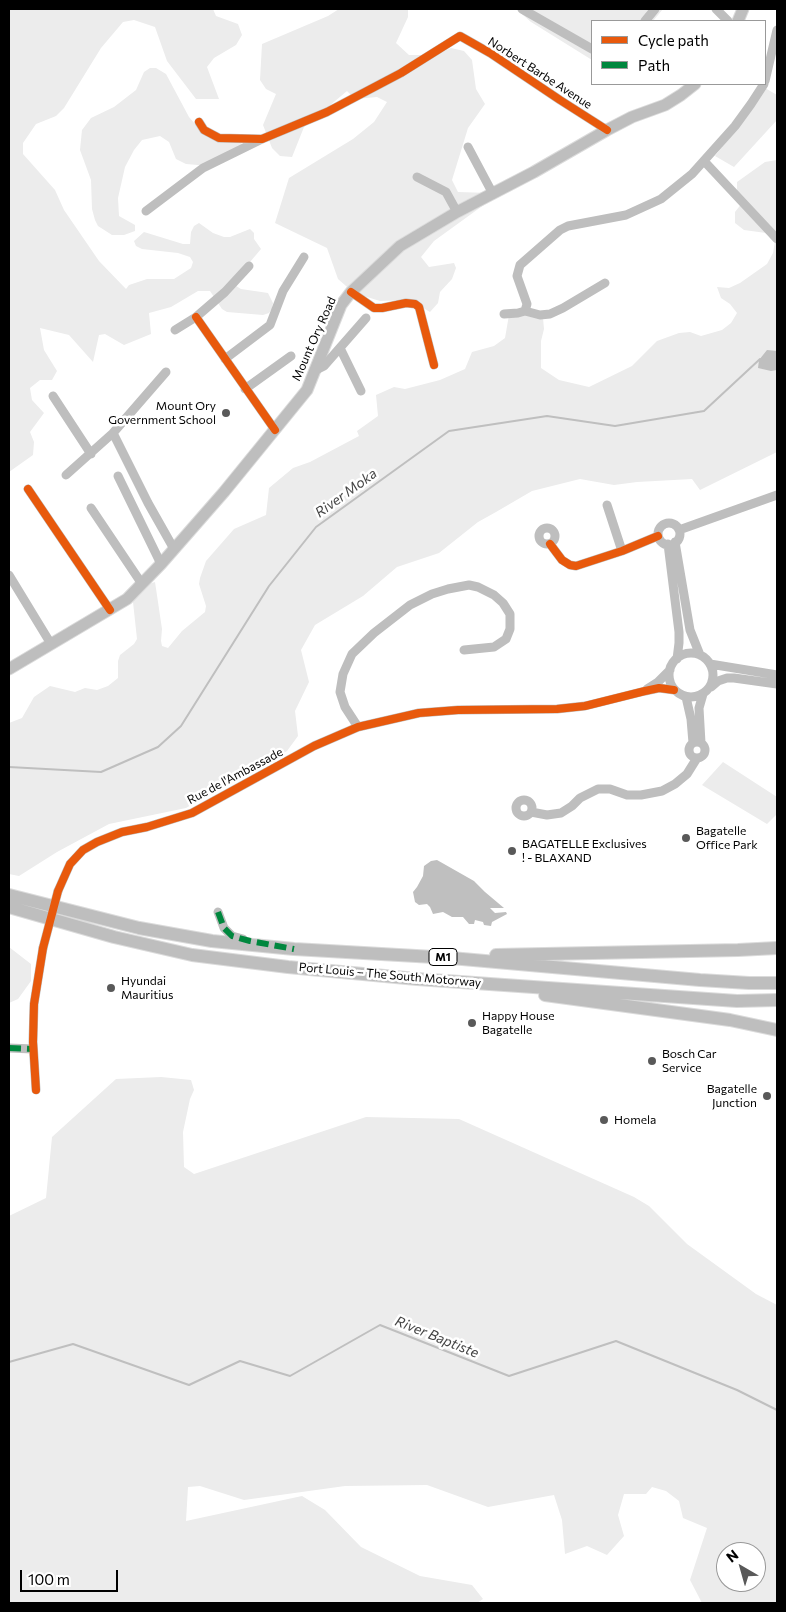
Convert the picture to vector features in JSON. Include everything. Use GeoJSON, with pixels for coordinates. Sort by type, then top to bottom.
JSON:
{"type":"FeatureCollection","features":[{"type":"Feature","properties":{"kind":"highway"},"geometry":{"type":"LineString","coordinates":[[9,887],[111,920]]}},
{"type":"Feature","properties":{"kind":"highway","name":"Port Louis – The South Motorway"},"geometry":{"type":"LineString","coordinates":[[9,895],[139,928],[212,941],[294,949],[451,958],[700,980],[749,983],[777,982]]}},
{"type":"Feature","properties":{"kind":"highway","name":"Port Louis – The South Motorway"},"geometry":{"type":"LineString","coordinates":[[9,907],[114,937],[192,956],[417,979],[737,1001],[777,1000]]}},
{"type":"Feature","properties":{"kind":"highway"},"geometry":{"type":"LineString","coordinates":[[9,915],[86,934],[114,937]]}},
{"type":"Feature","properties":{"kind":"highway"},"geometry":{"type":"LineString","coordinates":[[451,958],[777,948]]}},
{"type":"Feature","properties":{"kind":"highway"},"geometry":{"type":"LineString","coordinates":[[417,979],[730,1020],[777,1030]]}},
{"type":"Feature","properties":{"kind":"main road","name":"Mount Ory Road"},"geometry":{"type":"LineString","coordinates":[[9,669],[127,599],[161,564],[224,492],[307,390],[341,306],[351,292],[400,246],[457,212],[534,172],[607,130],[632,117],[665,105],[694,85]]}},
{"type":"Feature","properties":{"kind":"street"},"geometry":{"type":"LineString","coordinates":[[522,9],[591,48]]}},
{"type":"Feature","properties":{"kind":"street"},"geometry":{"type":"LineString","coordinates":[[646,20],[655,9]]}},
{"type":"Feature","properties":{"kind":"street"},"geometry":{"type":"LineString","coordinates":[[716,9],[727,20]]}},
{"type":"Feature","properties":{"kind":"street"},"geometry":{"type":"LineString","coordinates":[[766,78],[776,41],[777,30]]}},
{"type":"Feature","properties":{"kind":"street","name":"Norbert Barbe Avenue"},"geometry":{"type":"LineString","coordinates":[[262,139],[327,112],[401,73],[460,36],[490,53],[607,130]]}},
{"type":"Feature","properties":{"kind":"street"},"geometry":{"type":"LineString","coordinates":[[525,310],[527,304],[517,276],[520,265],[560,230],[568,226],[626,215],[661,199],[692,174],[704,161],[746,112],[762,85]]}},
{"type":"Feature","properties":{"kind":"street"},"geometry":{"type":"LineString","coordinates":[[199,122],[204,130],[219,138],[262,139]]}},
{"type":"Feature","properties":{"kind":"street"},"geometry":{"type":"LineString","coordinates":[[146,211],[203,168],[262,139]]}},
{"type":"Feature","properties":{"kind":"street"},"geometry":{"type":"LineString","coordinates":[[468,147],[493,194]]}},
{"type":"Feature","properties":{"kind":"street"},"geometry":{"type":"LineString","coordinates":[[704,161],[777,239]]}},
{"type":"Feature","properties":{"kind":"street"},"geometry":{"type":"LineString","coordinates":[[417,176],[446,192],[457,212]]}},
{"type":"Feature","properties":{"kind":"street"},"geometry":{"type":"LineString","coordinates":[[225,359],[270,325],[283,291],[304,257]]}},
{"type":"Feature","properties":{"kind":"street"},"geometry":{"type":"LineString","coordinates":[[175,330],[196,317],[225,292],[249,266]]}},
{"type":"Feature","properties":{"kind":"street"},"geometry":{"type":"LineString","coordinates":[[504,314],[518,313],[525,310],[540,315],[550,314],[604,283]]}},
{"type":"Feature","properties":{"kind":"street"},"geometry":{"type":"LineString","coordinates":[[351,292],[374,308],[406,303],[415,304],[419,307],[434,366]]}},
{"type":"Feature","properties":{"kind":"street"},"geometry":{"type":"LineString","coordinates":[[196,317],[275,430]]}},
{"type":"Feature","properties":{"kind":"street"},"geometry":{"type":"LineString","coordinates":[[316,370],[324,366],[366,318]]}},
{"type":"Feature","properties":{"kind":"street"},"geometry":{"type":"LineString","coordinates":[[340,348],[361,391]]}},
{"type":"Feature","properties":{"kind":"street"},"geometry":{"type":"LineString","coordinates":[[246,389],[291,356]]}},
{"type":"Feature","properties":{"kind":"street"},"geometry":{"type":"LineString","coordinates":[[66,475],[113,433],[166,372]]}},
{"type":"Feature","properties":{"kind":"street"},"geometry":{"type":"LineString","coordinates":[[53,396],[91,454]]}},
{"type":"Feature","properties":{"kind":"street"},"geometry":{"type":"LineString","coordinates":[[113,433],[148,503],[174,549]]}},
{"type":"Feature","properties":{"kind":"street"},"geometry":{"type":"LineString","coordinates":[[118,476],[161,564]]}},
{"type":"Feature","properties":{"kind":"street"},"geometry":{"type":"LineString","coordinates":[[28,489],[110,610]]}},
{"type":"Feature","properties":{"kind":"street"},"geometry":{"type":"LineString","coordinates":[[679,530],[777,495]]}},
{"type":"Feature","properties":{"kind":"street"},"geometry":{"type":"LineString","coordinates":[[607,505],[622,551]]}},
{"type":"Feature","properties":{"kind":"street"},"geometry":{"type":"LineString","coordinates":[[91,508],[142,584]]}},
{"type":"Feature","properties":{"kind":"street"},"geometry":{"type":"LineString","coordinates":[[668,523],[674,525],[679,530],[679,537],[672,543],[662,542],[658,536],[661,526],[668,523]]}},
{"type":"Feature","properties":{"kind":"street"},"geometry":{"type":"LineString","coordinates":[[550,544],[562,560],[576,566],[622,551],[658,536]]}},
{"type":"Feature","properties":{"kind":"street"},"geometry":{"type":"LineString","coordinates":[[672,543],[690,630],[700,655],[710,664],[777,675]]}},
{"type":"Feature","properties":{"kind":"street"},"geometry":{"type":"LineString","coordinates":[[645,691],[670,670],[676,659],[679,643],[672,543]]}},
{"type":"Feature","properties":{"kind":"street"},"geometry":{"type":"LineString","coordinates":[[9,576],[50,644]]}},
{"type":"Feature","properties":{"kind":"street"},"geometry":{"type":"LineString","coordinates":[[358,727],[345,707],[340,692],[343,674],[352,654],[374,633],[410,606],[432,594],[469,585],[494,595],[503,603],[510,614],[510,629],[506,639],[494,647],[464,650]]}},
{"type":"Feature","properties":{"kind":"street"},"geometry":{"type":"LineString","coordinates":[[676,659],[688,654],[700,655]]}},
{"type":"Feature","properties":{"kind":"street"},"geometry":{"type":"LineString","coordinates":[[697,743],[700,708],[705,692],[712,683],[713,676],[710,664]]}},
{"type":"Feature","properties":{"kind":"street"},"geometry":{"type":"LineString","coordinates":[[670,670],[669,677],[674,690],[686,697],[696,697],[718,681],[727,678],[777,684]]}},
{"type":"Feature","properties":{"kind":"street"},"geometry":{"type":"LineString","coordinates":[[645,691],[660,688],[674,690]]}},
{"type":"Feature","properties":{"kind":"street","name":"Rue de l'Ambassade"},"geometry":{"type":"LineString","coordinates":[[36,1090],[33,1049],[34,1004],[43,948],[58,891],[70,864],[83,850],[122,832],[147,828],[192,813],[314,746],[358,727],[419,714],[458,710],[557,709],[585,706],[645,691]]}},
{"type":"Feature","properties":{"kind":"street"},"geometry":{"type":"LineString","coordinates":[[686,697],[697,743]]}},
{"type":"Feature","properties":{"kind":"street"},"geometry":{"type":"LineString","coordinates":[[531,812],[547,815],[561,813],[580,798],[598,789],[610,789],[627,795],[641,795],[662,791],[675,784],[687,774],[697,758],[702,756],[704,746],[697,743]]}},
{"type":"Feature","properties":{"kind":"street"},"geometry":{"type":"LineString","coordinates":[[218,912],[224,928],[232,936],[250,942],[294,949]]}},
{"type":"Feature","properties":{"kind":"street"},"geometry":{"type":"LineString","coordinates":[[9,1048],[33,1049]]}},
{"type":"Feature","properties":{"kind":"shaded area"},"geometry":{"type":"Polygon","coordinates":[[[9,9],[213,9],[216,16],[238,24],[242,35],[236,45],[214,58],[207,67],[219,99],[196,99],[167,61],[155,27],[134,20],[123,22],[101,48],[64,108],[56,116],[36,124],[23,143],[23,154],[55,190],[64,210],[99,261],[126,289],[129,285],[147,279],[174,279],[191,268],[193,262],[190,257],[178,253],[142,249],[136,246],[134,241],[144,232],[183,244],[190,244],[191,232],[194,226],[199,223],[213,233],[224,237],[230,237],[250,229],[254,233],[254,239],[261,249],[234,281],[236,286],[241,289],[268,293],[273,303],[269,313],[263,315],[227,312],[222,309],[210,291],[198,291],[171,307],[149,313],[151,334],[124,345],[105,334],[99,335],[93,362],[69,335],[40,328],[44,350],[57,371],[52,380],[40,380],[30,388],[32,400],[44,413],[30,432],[34,442],[33,455],[9,472],[9,9]]]}},
{"type":"Feature","properties":{"kind":"shaded area"},"geometry":{"type":"Polygon","coordinates":[[[339,9],[408,9],[408,17],[396,43],[409,55],[435,55],[451,48],[464,51],[472,60],[476,89],[485,104],[468,128],[452,180],[458,192],[490,193],[492,199],[434,241],[421,257],[429,267],[454,263],[456,268],[452,279],[440,292],[438,303],[430,312],[410,300],[380,301],[354,293],[338,279],[327,248],[275,223],[289,178],[353,139],[374,122],[387,102],[377,97],[355,99],[347,91],[304,127],[292,157],[280,156],[272,148],[263,125],[276,94],[266,89],[260,80],[262,44],[328,16],[339,9]]]}},
{"type":"Feature","properties":{"kind":"shaded area"},"geometry":{"type":"Polygon","coordinates":[[[516,9],[663,9],[654,20],[591,20],[591,59],[531,22],[516,9]]]}},
{"type":"Feature","properties":{"kind":"shaded area"},"geometry":{"type":"Polygon","coordinates":[[[150,68],[156,68],[166,74],[189,117],[201,131],[242,141],[241,147],[203,165],[198,165],[186,164],[176,159],[169,142],[160,136],[142,140],[125,167],[118,198],[119,216],[135,225],[135,231],[124,235],[112,235],[98,226],[95,220],[92,209],[91,180],[80,150],[82,130],[91,118],[114,107],[136,90],[144,72],[150,68]]]}},
{"type":"Feature","properties":{"kind":"shaded area"},"geometry":{"type":"Polygon","coordinates":[[[765,88],[777,95],[777,120],[734,167],[715,156],[765,88]]]}},
{"type":"Feature","properties":{"kind":"shaded area"},"geometry":{"type":"Polygon","coordinates":[[[777,160],[777,452],[700,490],[692,479],[614,485],[580,479],[532,491],[478,522],[439,553],[397,567],[363,596],[315,625],[301,650],[309,682],[295,711],[298,736],[287,751],[186,808],[109,824],[57,852],[19,876],[9,874],[9,723],[22,718],[34,697],[50,686],[75,692],[85,688],[97,690],[108,686],[118,678],[120,655],[134,644],[137,639],[133,602],[135,596],[149,584],[155,582],[162,629],[161,641],[162,646],[168,648],[182,631],[205,612],[206,606],[199,584],[206,561],[234,529],[266,515],[269,488],[293,468],[310,462],[359,436],[357,431],[378,416],[376,395],[394,387],[405,389],[440,380],[465,369],[472,352],[494,346],[505,338],[509,315],[520,314],[543,318],[541,368],[559,380],[589,387],[632,366],[657,341],[679,333],[690,332],[701,336],[722,330],[731,323],[737,313],[730,304],[721,298],[717,287],[729,288],[740,283],[767,264],[773,253],[775,241],[766,233],[744,230],[735,223],[735,212],[742,203],[737,194],[737,182],[765,162],[777,160]]]}},
{"type":"Feature","properties":{"kind":"shaded area"},"geometry":{"type":"Polygon","coordinates":[[[767,350],[777,351],[777,370],[771,371],[758,368],[759,360],[767,350]]]}},
{"type":"Feature","properties":{"kind":"shaded area"},"geometry":{"type":"Polygon","coordinates":[[[723,762],[777,797],[777,814],[767,824],[702,785],[723,762]]]}},
{"type":"Feature","properties":{"kind":"shaded area"},"geometry":{"type":"Polygon","coordinates":[[[437,860],[474,881],[504,908],[490,908],[495,913],[506,912],[507,914],[492,922],[491,926],[484,925],[483,922],[475,920],[474,924],[469,924],[463,917],[452,917],[443,912],[433,914],[427,904],[419,905],[415,902],[413,892],[423,876],[424,866],[431,861],[437,860]]]}},
{"type":"Feature","properties":{"kind":"shaded area"},"geometry":{"type":"Polygon","coordinates":[[[9,947],[31,964],[31,981],[18,999],[9,1003],[9,947]]]}},
{"type":"Feature","properties":{"kind":"shaded area"},"geometry":{"type":"Polygon","coordinates":[[[161,1077],[191,1080],[194,1090],[190,1099],[183,1132],[184,1167],[194,1174],[366,1117],[459,1119],[634,1197],[649,1206],[687,1244],[756,1294],[777,1305],[777,1603],[702,1603],[690,1580],[707,1528],[683,1518],[679,1501],[666,1491],[652,1487],[646,1494],[624,1494],[618,1515],[624,1536],[607,1555],[587,1546],[565,1554],[562,1520],[554,1495],[488,1507],[427,1485],[345,1486],[244,1500],[200,1486],[188,1487],[186,1521],[302,1496],[325,1510],[361,1547],[420,1576],[472,1585],[483,1599],[477,1603],[9,1603],[9,1216],[46,1198],[52,1137],[116,1079],[161,1077]]]}},
{"type":"Feature","properties":{"kind":"waterway","name":"River Moka"},"geometry":{"type":"LineString","coordinates":[[9,767],[101,772],[158,747],[181,726],[269,586],[316,527],[449,431],[547,416],[615,426],[704,411],[760,359]]}},
{"type":"Feature","properties":{"kind":"waterway","name":"River Baptiste"},"geometry":{"type":"LineString","coordinates":[[9,1362],[73,1344],[189,1385],[240,1361],[290,1376],[380,1325],[509,1376],[616,1341],[737,1390],[777,1410]]}},
{"type":"Feature","properties":{"kind":"marked path"},"geometry":{"type":"LineString","coordinates":[[218,912],[224,928],[232,936],[294,949]]}},
{"type":"Feature","properties":{"kind":"marked path"},"geometry":{"type":"LineString","coordinates":[[9,1048],[33,1049]]}},
{"type":"Feature","properties":{"kind":"cycle path"},"geometry":{"type":"LineString","coordinates":[[199,122],[204,130],[219,138],[262,139],[327,112],[401,73],[460,36],[490,53],[607,130]]}},
{"type":"Feature","properties":{"kind":"cycle path"},"geometry":{"type":"LineString","coordinates":[[351,292],[374,308],[406,303],[415,304],[419,307],[434,365]]}},
{"type":"Feature","properties":{"kind":"cycle path"},"geometry":{"type":"LineString","coordinates":[[196,317],[275,430]]}},
{"type":"Feature","properties":{"kind":"cycle path"},"geometry":{"type":"LineString","coordinates":[[28,489],[110,610]]}},
{"type":"Feature","properties":{"kind":"cycle path"},"geometry":{"type":"LineString","coordinates":[[550,544],[562,560],[576,566],[622,551],[658,536]]}},
{"type":"Feature","properties":{"kind":"cycle path"},"geometry":{"type":"LineString","coordinates":[[36,1090],[33,1042],[34,1004],[43,948],[58,891],[70,864],[83,850],[122,832],[147,827],[192,813],[314,746],[358,727],[419,713],[458,710],[557,709],[585,706],[659,688],[674,690]]}},
{"type":"Feature","properties":{"kind":"place","name":"Mount Ory Government School"},"geometry":{"type":"Point","coordinates":[226,413]}},
{"type":"Feature","properties":{"kind":"place","name":"Bagatelle Office Park"},"geometry":{"type":"Point","coordinates":[686,838]}},
{"type":"Feature","properties":{"kind":"place","name":"BAGATELLE Exclusives ! - BLAXAND"},"geometry":{"type":"Point","coordinates":[512,851]}},
{"type":"Feature","properties":{"kind":"place","name":"Hyundai Mauritius"},"geometry":{"type":"Point","coordinates":[111,988]}},
{"type":"Feature","properties":{"kind":"place","name":"Happy House Bagatelle"},"geometry":{"type":"Point","coordinates":[472,1023]}},
{"type":"Feature","properties":{"kind":"place","name":"Bosch Car Service"},"geometry":{"type":"Point","coordinates":[652,1061]}},
{"type":"Feature","properties":{"kind":"place","name":"Bagatelle Junction"},"geometry":{"type":"Point","coordinates":[767,1096]}},
{"type":"Feature","properties":{"kind":"place","name":"Homela"},"geometry":{"type":"Point","coordinates":[604,1120]}}]}
